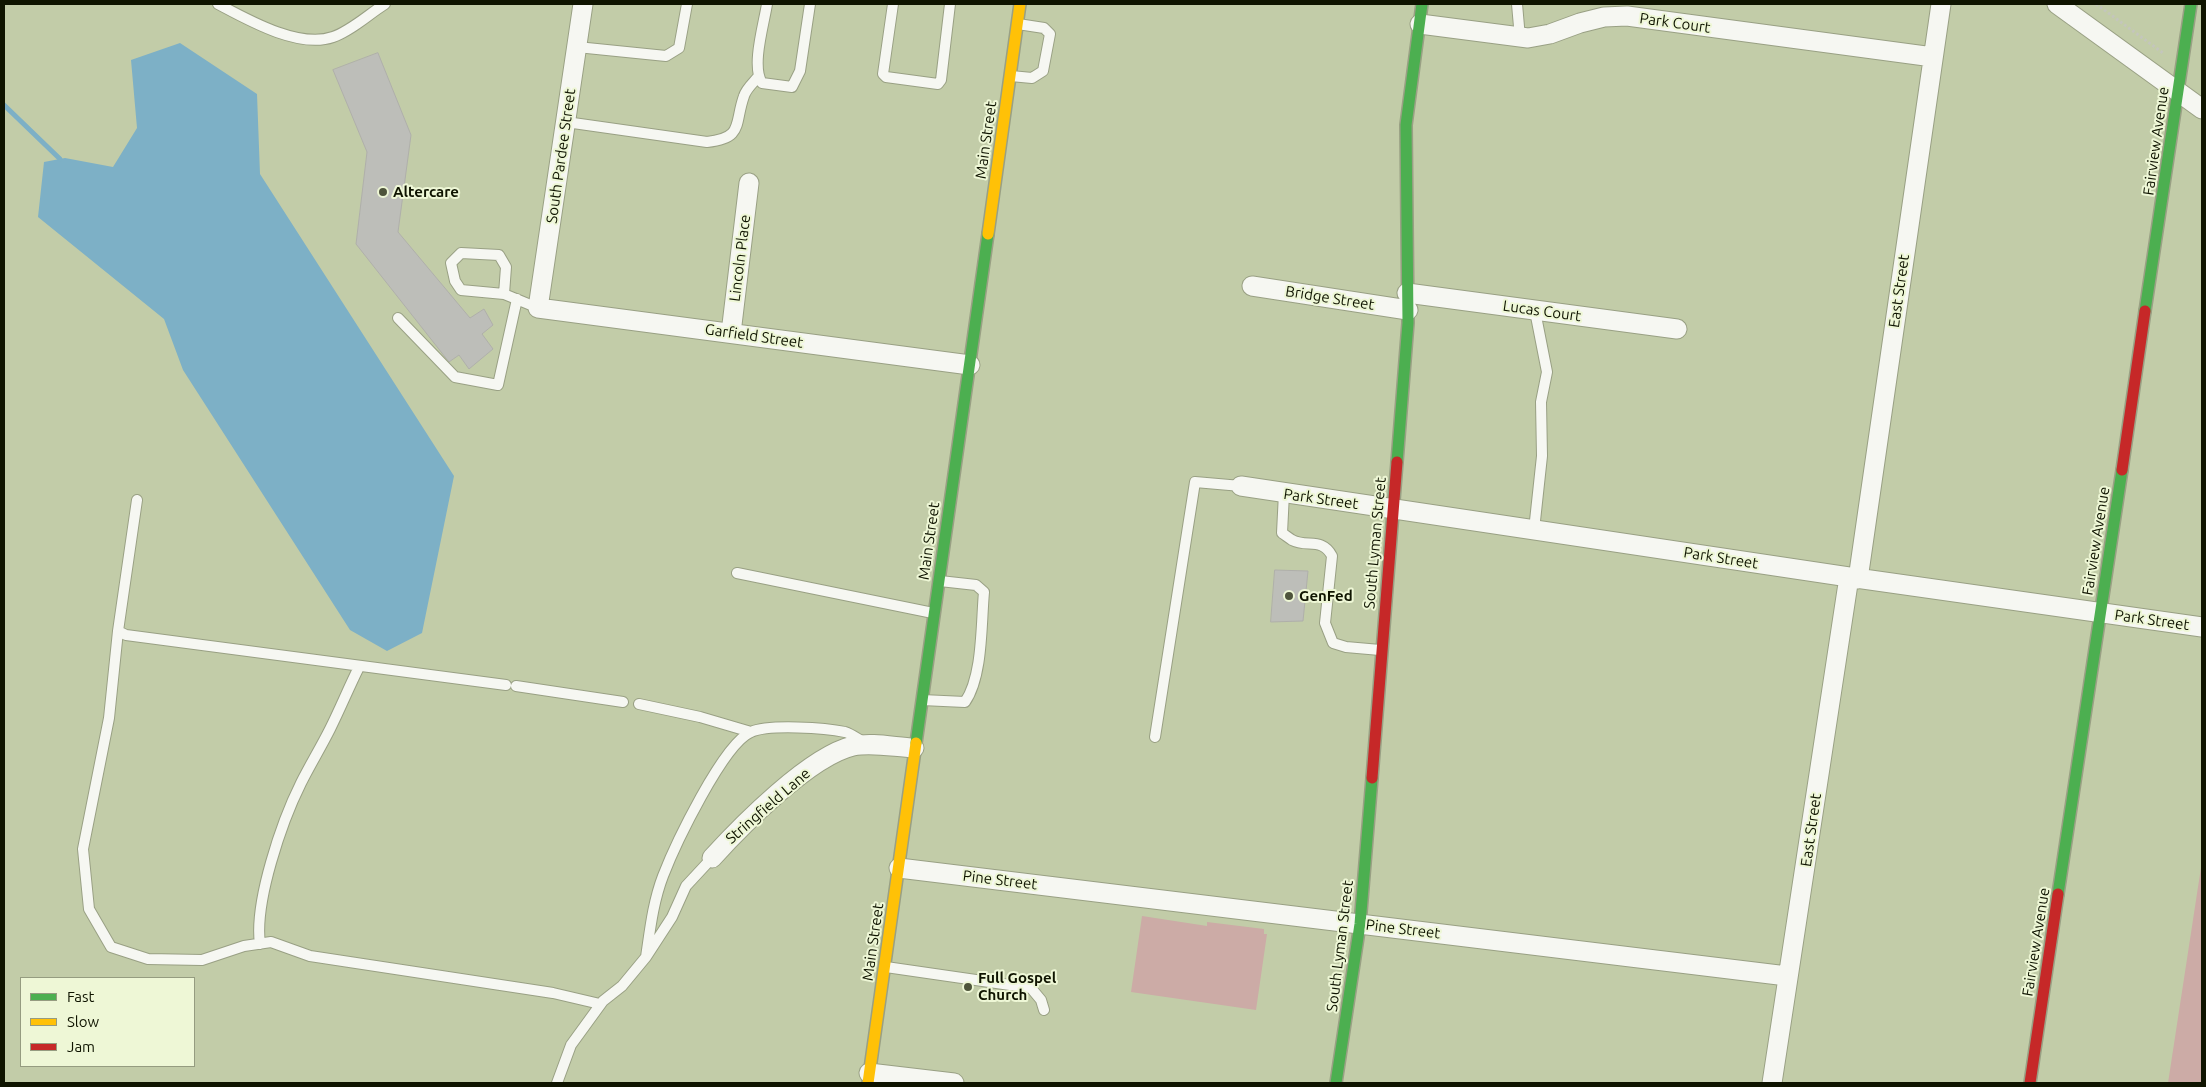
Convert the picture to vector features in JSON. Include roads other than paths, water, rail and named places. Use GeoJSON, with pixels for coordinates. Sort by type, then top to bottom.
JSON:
{"type":"FeatureCollection","features":[{"type":"Feature","properties":{"kind":"street","name":"South Pardee Street"},"geometry":{"type":"LineString","coordinates":[[538,308],[583,4]]}},
{"type":"Feature","properties":{"kind":"street","name":"Main Street"},"geometry":{"type":"LineString","coordinates":[[868,1078],[1020,4]]}},
{"type":"Feature","properties":{"kind":"street","name":"South Lyman Street"},"geometry":{"type":"LineString","coordinates":[[1336,1083],[1360,924],[1408,301],[1406,125],[1422,4]]}},
{"type":"Feature","properties":{"kind":"street","name":"East Street"},"geometry":{"type":"LineString","coordinates":[[1772,1083],[1787,976],[1796,933],[1853,578],[1941,4]]}},
{"type":"Feature","properties":{"kind":"street"},"geometry":{"type":"LineString","coordinates":[[2057,4],[2202,109]]}},
{"type":"Feature","properties":{"kind":"street","name":"Fairview Avenue"},"geometry":{"type":"LineString","coordinates":[[2030,1083],[2191,4]]}},
{"type":"Feature","properties":{"kind":"street","name":"Park Court"},"geometry":{"type":"LineString","coordinates":[[1420,24],[1520,38],[1550,34],[1604,17],[1628,16],[1933,57]]}},
{"type":"Feature","properties":{"kind":"street","name":"Lincoln Place"},"geometry":{"type":"LineString","coordinates":[[731,333],[749,183]]}},
{"type":"Feature","properties":{"kind":"street","name":"Bridge Street"},"geometry":{"type":"LineString","coordinates":[[1252,286],[1408,301]]}},
{"type":"Feature","properties":{"kind":"street","name":"Lucas Court"},"geometry":{"type":"LineString","coordinates":[[1408,301],[1535,311],[1677,329]]}},
{"type":"Feature","properties":{"kind":"street","name":"Garfield Street"},"geometry":{"type":"LineString","coordinates":[[538,308],[970,365]]}},
{"type":"Feature","properties":{"kind":"street","name":"Park Street"},"geometry":{"type":"LineString","coordinates":[[1241,486],[1853,578],[2202,627]]}},
{"type":"Feature","properties":{"kind":"street","name":"Stringfield Lane"},"geometry":{"type":"LineString","coordinates":[[712,858],[764,806],[795,780],[835,752],[868,744],[914,748]]}},
{"type":"Feature","properties":{"kind":"street","name":"Pine Street"},"geometry":{"type":"LineString","coordinates":[[899,868],[1787,976]]}},
{"type":"Feature","properties":{"kind":"street"},"geometry":{"type":"LineString","coordinates":[[868,1078],[954,1083]]}},
{"type":"Feature","properties":{"kind":"lane"},"geometry":{"type":"LineString","coordinates":[[218,4],[239,16],[295,38],[319,41],[335,36],[385,4]]}},
{"type":"Feature","properties":{"kind":"lane"},"geometry":{"type":"LineString","coordinates":[[577,47],[666,56],[679,48],[687,4]]}},
{"type":"Feature","properties":{"kind":"lane"},"geometry":{"type":"LineString","coordinates":[[767,4],[758,61],[758,77],[762,83],[792,87],[796,83],[802,63],[810,4]]}},
{"type":"Feature","properties":{"kind":"lane"},"geometry":{"type":"LineString","coordinates":[[893,4],[884,74],[886,78],[938,84],[941,80],[950,4]]}},
{"type":"Feature","properties":{"kind":"lane"},"geometry":{"type":"LineString","coordinates":[[1517,4],[1520,38]]}},
{"type":"Feature","properties":{"kind":"lane"},"geometry":{"type":"LineString","coordinates":[[1010,76],[1032,78],[1043,71],[1050,34],[1044,28],[1018,24]]}},
{"type":"Feature","properties":{"kind":"lane"},"geometry":{"type":"LineString","coordinates":[[566,122],[707,142],[724,140],[736,130],[744,94],[758,77]]}},
{"type":"Feature","properties":{"kind":"lane"},"geometry":{"type":"LineString","coordinates":[[504,294],[506,267],[499,255],[461,253],[451,263],[455,281],[462,290],[504,294],[538,308]]}},
{"type":"Feature","properties":{"kind":"lane"},"geometry":{"type":"LineString","coordinates":[[398,318],[455,378],[498,385],[517,299]]}},
{"type":"Feature","properties":{"kind":"lane"},"geometry":{"type":"LineString","coordinates":[[1534,530],[1542,456],[1541,402],[1547,372],[1535,311]]}},
{"type":"Feature","properties":{"kind":"lane"},"geometry":{"type":"LineString","coordinates":[[1155,737],[1195,482],[1241,486]]}},
{"type":"Feature","properties":{"kind":"lane"},"geometry":{"type":"LineString","coordinates":[[1284,493],[1282,533],[1293,541],[1322,545],[1328,549],[1332,556],[1325,623],[1333,643],[1346,647],[1381,650]]}},
{"type":"Feature","properties":{"kind":"lane"},"geometry":{"type":"LineString","coordinates":[[137,500],[118,631],[109,718],[83,849],[89,909],[111,947],[148,959],[202,960],[244,946],[271,942],[310,956],[543,992],[600,1004]]}},
{"type":"Feature","properties":{"kind":"lane"},"geometry":{"type":"LineString","coordinates":[[737,573],[934,614]]}},
{"type":"Feature","properties":{"kind":"lane"},"geometry":{"type":"LineString","coordinates":[[921,700],[965,702],[972,693],[976,671],[984,592],[976,585],[939,581]]}},
{"type":"Feature","properties":{"kind":"lane"},"geometry":{"type":"LineString","coordinates":[[118,631],[126,635],[511,685],[622,702]]}},
{"type":"Feature","properties":{"kind":"lane"},"geometry":{"type":"LineString","coordinates":[[260,944],[258,926],[265,884],[283,830],[300,784],[330,730],[358,666]]}},
{"type":"Feature","properties":{"kind":"lane"},"geometry":{"type":"LineString","coordinates":[[639,704],[700,716],[751,732],[791,727],[847,733],[868,744]]}},
{"type":"Feature","properties":{"kind":"lane"},"geometry":{"type":"LineString","coordinates":[[646,957],[652,916],[663,876],[705,790],[729,752],[751,732]]}},
{"type":"Feature","properties":{"kind":"lane"},"geometry":{"type":"LineString","coordinates":[[557,1083],[571,1046],[600,1004],[622,986],[646,957],[672,917],[686,886],[712,858]]}},
{"type":"Feature","properties":{"kind":"lane"},"geometry":{"type":"LineString","coordinates":[[884,967],[1031,988],[1041,1000],[1044,1010]]}},
{"type":"Feature","properties":{"kind":"water"},"geometry":{"type":"Polygon","coordinates":[[[180,43],[257,94],[260,174],[454,476],[422,633],[387,651],[350,630],[183,370],[164,319],[38,217],[44,162],[65,158],[113,167],[137,128],[131,60],[180,43]]]}},
{"type":"Feature","properties":{"kind":"waterway"},"geometry":{"type":"LineString","coordinates":[[4,105],[60,159]]}},
{"type":"Feature","properties":{"kind":"place","name":"Altercare"},"geometry":{"type":"Point","coordinates":[383,192]}},
{"type":"Feature","properties":{"kind":"place","name":"GenFed"},"geometry":{"type":"Point","coordinates":[1289,596]}},
{"type":"Feature","properties":{"kind":"place","name":"Full Gospel Church"},"geometry":{"type":"Point","coordinates":[968,987]}}]}
